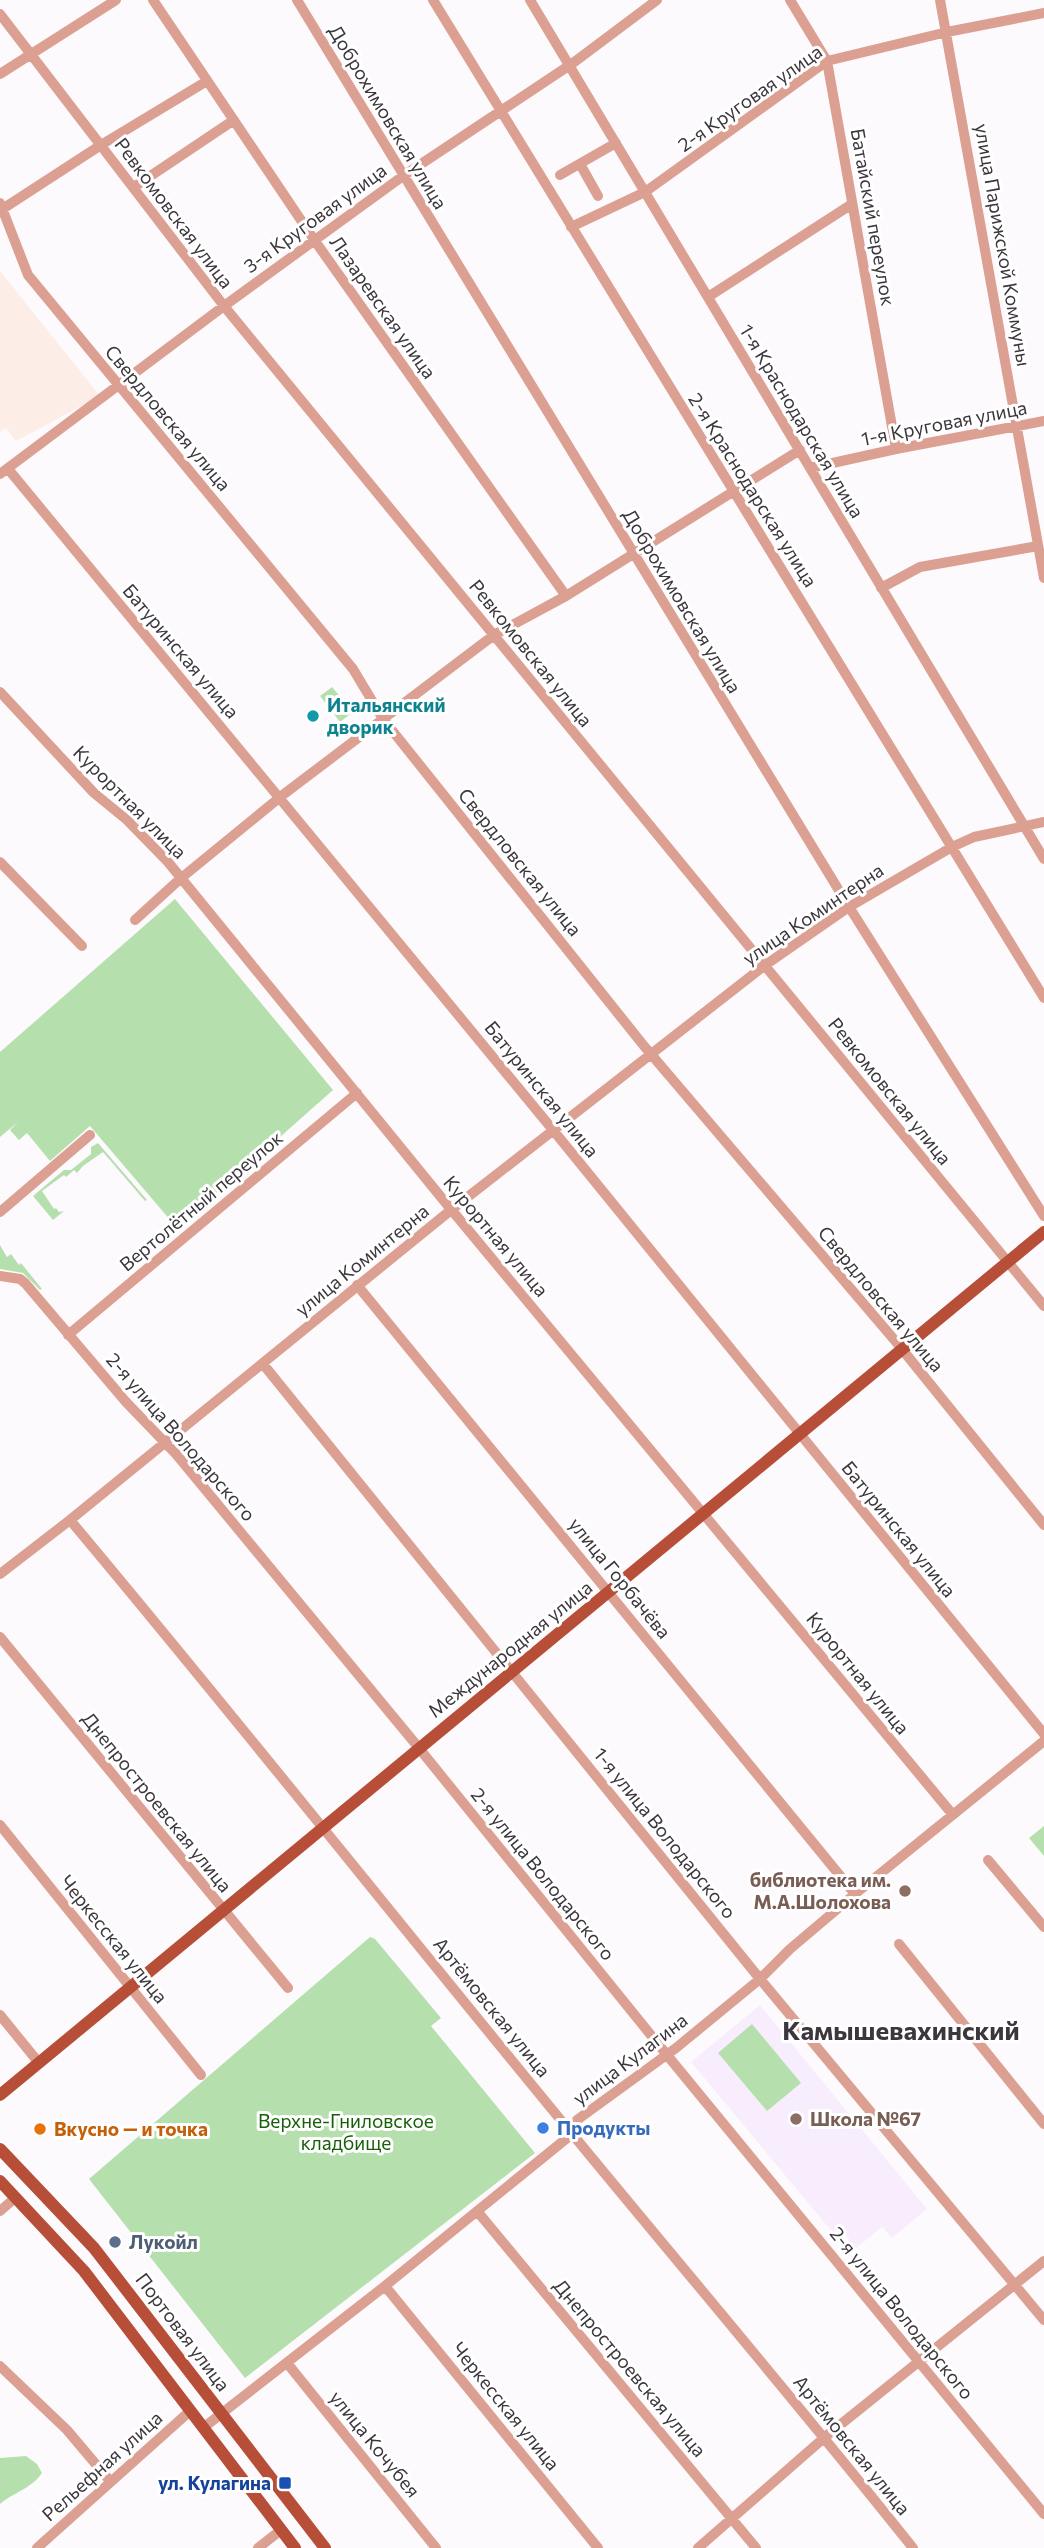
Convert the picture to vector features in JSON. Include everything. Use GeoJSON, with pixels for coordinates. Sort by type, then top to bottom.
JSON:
{"type":"FeatureCollection","features":[{"type":"Feature","properties":{"kind":"main road","name":"Международная улица"},"geometry":{"type":"LineString","coordinates":[[0,2095],[1044,1232]]}},
{"type":"Feature","properties":{"kind":"main road","name":"Портовая улица"},"geometry":{"type":"LineString","coordinates":[[0,2149],[94,2248],[325,2548]]}},
{"type":"Feature","properties":{"kind":"main road"},"geometry":{"type":"LineString","coordinates":[[0,2181],[85,2272],[295,2548]]}},
{"type":"Feature","properties":{"kind":"main road"},"geometry":{"type":"LineString","coordinates":[[100,2292],[102,2279],[110,2275],[116,2276]]}},
{"type":"Feature","properties":{"kind":"street"},"geometry":{"type":"LineString","coordinates":[[0,74],[116,0]]}},
{"type":"Feature","properties":{"kind":"street","name":"Лазаревская улица"},"geometry":{"type":"LineString","coordinates":[[153,0],[315,241],[566,596]]}},
{"type":"Feature","properties":{"kind":"street","name":"Доброхимовская улица"},"geometry":{"type":"LineString","coordinates":[[297,0],[849,907],[1044,1216]]}},
{"type":"Feature","properties":{"kind":"street","name":"2-я Краснодарская улица"},"geometry":{"type":"LineString","coordinates":[[433,0],[1044,998]]}},
{"type":"Feature","properties":{"kind":"street","name":"1-я Краснодарская улица"},"geometry":{"type":"LineString","coordinates":[[530,0],[1044,859]]}},
{"type":"Feature","properties":{"kind":"street","name":"3-я Круговая улица"},"geometry":{"type":"LineString","coordinates":[[4,472],[224,306],[403,176],[570,65],[657,0]]}},
{"type":"Feature","properties":{"kind":"street","name":"Батайский переулок"},"geometry":{"type":"LineString","coordinates":[[790,0],[827,61],[897,449]]}},
{"type":"Feature","properties":{"kind":"street","name":"улица Парижской Коммуны"},"geometry":{"type":"LineString","coordinates":[[940,0],[1044,578]]}},
{"type":"Feature","properties":{"kind":"street","name":"2-я Круговая улица"},"geometry":{"type":"LineString","coordinates":[[571,227],[645,192],[827,61],[947,32],[1044,13]]}},
{"type":"Feature","properties":{"kind":"street","name":"Ревкомовская улица"},"geometry":{"type":"LineString","coordinates":[[0,14],[224,306],[1044,1306]]}},
{"type":"Feature","properties":{"kind":"street"},"geometry":{"type":"LineString","coordinates":[[2,206],[207,81]]}},
{"type":"Feature","properties":{"kind":"street"},"geometry":{"type":"LineString","coordinates":[[134,187],[234,120]]}},
{"type":"Feature","properties":{"kind":"street"},"geometry":{"type":"LineString","coordinates":[[560,175],[616,143]]}},
{"type":"Feature","properties":{"kind":"street"},"geometry":{"type":"LineString","coordinates":[[580,164],[598,196]]}},
{"type":"Feature","properties":{"kind":"street"},"geometry":{"type":"LineString","coordinates":[[708,297],[852,204]]}},
{"type":"Feature","properties":{"kind":"street","name":"Свердловская улица"},"geometry":{"type":"LineString","coordinates":[[2,206],[28,275],[353,668],[383,719],[651,1054],[902,1349],[1044,1525]]}},
{"type":"Feature","properties":{"kind":"street","name":"1-я Круговая улица"},"geometry":{"type":"LineString","coordinates":[[810,468],[1044,421]]}},
{"type":"Feature","properties":{"kind":"street"},"geometry":{"type":"LineString","coordinates":[[135,920],[180,879],[279,798],[494,635],[566,596],[800,450]]}},
{"type":"Feature","properties":{"kind":"street","name":"Батуринская улица"},"geometry":{"type":"LineString","coordinates":[[4,472],[554,1130],[1044,1734]]}},
{"type":"Feature","properties":{"kind":"street"},"geometry":{"type":"LineString","coordinates":[[881,588],[920,567],[1038,546]]}},
{"type":"Feature","properties":{"kind":"street","name":"Курортная улица"},"geometry":{"type":"LineString","coordinates":[[0,692],[94,793],[127,820],[168,862],[451,1210],[953,1815]]}},
{"type":"Feature","properties":{"kind":"street","name":"улица Коминтерна"},"geometry":{"type":"LineString","coordinates":[[0,1574],[451,1210],[764,966],[849,907],[952,847],[974,837],[1044,822]]}},
{"type":"Feature","properties":{"kind":"street"},"geometry":{"type":"LineString","coordinates":[[0,862],[82,946]]}},
{"type":"Feature","properties":{"kind":"street","name":"Вертолётный переулок"},"geometry":{"type":"LineString","coordinates":[[68,1335],[357,1093]]}},
{"type":"Feature","properties":{"kind":"street"},"geometry":{"type":"LineString","coordinates":[[0,1212],[90,1135]]}},
{"type":"Feature","properties":{"kind":"street","name":"2-я улица Володарского"},"geometry":{"type":"LineString","coordinates":[[0,1276],[20,1279],[25,1283],[164,1444],[176,1454],[1044,2514]]}},
{"type":"Feature","properties":{"kind":"street","name":"улица Горбачёва"},"geometry":{"type":"LineString","coordinates":[[357,1285],[855,1894]]}},
{"type":"Feature","properties":{"kind":"street","name":"1-я улица Володарского"},"geometry":{"type":"LineString","coordinates":[[263,1364],[760,1979],[1044,2320]]}},
{"type":"Feature","properties":{"kind":"street","name":"Артёмовская улица"},"geometry":{"type":"LineString","coordinates":[[70,1520],[914,2548]]}},
{"type":"Feature","properties":{"kind":"street","name":"Днепростроевская улица"},"geometry":{"type":"LineString","coordinates":[[0,1637],[288,1988]]}},
{"type":"Feature","properties":{"kind":"street","name":"улица Кулагина"},"geometry":{"type":"LineString","coordinates":[[203,2428],[385,2286],[572,2134],[578,2120],[667,2055],[760,1979],[790,1949],[855,1894],[1044,1741]]}},
{"type":"Feature","properties":{"kind":"street","name":"Черкесская улица"},"geometry":{"type":"LineString","coordinates":[[0,1825],[201,2074]]}},
{"type":"Feature","properties":{"kind":"street"},"geometry":{"type":"LineString","coordinates":[[988,1860],[1044,1927]]}},
{"type":"Feature","properties":{"kind":"street"},"geometry":{"type":"LineString","coordinates":[[899,1944],[1044,2124]]}},
{"type":"Feature","properties":{"kind":"street"},"geometry":{"type":"LineString","coordinates":[[0,2015],[39,2063]]}},
{"type":"Feature","properties":{"kind":"street"},"geometry":{"type":"LineString","coordinates":[[0,2211],[15,2198]]}},
{"type":"Feature","properties":{"kind":"street","name":"Днепростроевская улица"},"geometry":{"type":"LineString","coordinates":[[477,2211],[756,2548]]}},
{"type":"Feature","properties":{"kind":"street"},"geometry":{"type":"LineString","coordinates":[[698,2548],[825,2437],[1044,2261]]}},
{"type":"Feature","properties":{"kind":"street","name":"Черкесская улица"},"geometry":{"type":"LineString","coordinates":[[385,2286],[598,2548]]}},
{"type":"Feature","properties":{"kind":"street","name":"улица Кочубея"},"geometry":{"type":"LineString","coordinates":[[287,2363],[436,2548]]}},
{"type":"Feature","properties":{"kind":"street"},"geometry":{"type":"LineString","coordinates":[[0,2366],[67,2430],[110,2481]]}},
{"type":"Feature","properties":{"kind":"street","name":"Рельефная улица"},"geometry":{"type":"LineString","coordinates":[[37,2548],[190,2411]]}},
{"type":"Feature","properties":{"kind":"street"},"geometry":{"type":"LineString","coordinates":[[258,2548],[281,2530]]}},
{"type":"Feature","properties":{"kind":"shaded area"},"geometry":{"type":"Polygon","coordinates":[[[0,271],[100,396],[16,441],[6,428],[0,432],[0,271]]]}},
{"type":"Feature","properties":{"kind":"shaded area","name":"Школа №67"},"geometry":{"type":"Polygon","coordinates":[[[760,2005],[927,2209],[892,2238],[882,2227],[856,2248],[841,2229],[834,2234],[691,2062],[760,2005]]]}},
{"type":"Feature","properties":{"kind":"green space"},"geometry":{"type":"Polygon","coordinates":[[[332,687],[353,712],[340,722],[320,696],[332,687]]]}},
{"type":"Feature","properties":{"kind":"green space"},"geometry":{"type":"Polygon","coordinates":[[[175,899],[333,1090],[177,1228],[90,1126],[50,1161],[27,1133],[19,1140],[10,1130],[18,1122],[0,1137],[0,1052],[175,899]]]}},
{"type":"Feature","properties":{"kind":"green space"},"geometry":{"type":"Polygon","coordinates":[[[98,1143],[147,1200],[145,1201],[103,1152],[77,1173],[74,1170],[66,1177],[64,1175],[42,1191],[54,1209],[64,1211],[53,1220],[33,1196],[64,1170],[71,1170],[91,1154],[91,1147],[98,1143]]]}},
{"type":"Feature","properties":{"kind":"green space"},"geometry":{"type":"Polygon","coordinates":[[[0,1245],[7,1257],[11,1254],[19,1265],[21,1263],[42,1289],[23,1273],[0,1269],[0,1245]]]}},
{"type":"Feature","properties":{"kind":"green space"},"geometry":{"type":"Polygon","coordinates":[[[1044,1826],[1044,1856],[1029,1838],[1044,1826]]]}},
{"type":"Feature","properties":{"kind":"green space","name":"Верхне-Гниловское кладбище"},"geometry":{"type":"Polygon","coordinates":[[[370,1937],[375,1939],[441,2018],[431,2026],[535,2153],[245,2378],[89,2179],[370,1937]]]}},
{"type":"Feature","properties":{"kind":"green space"},"geometry":{"type":"Polygon","coordinates":[[[752,2024],[801,2083],[767,2111],[718,2053],[752,2024]]]}},
{"type":"Feature","properties":{"kind":"green space"},"geometry":{"type":"Polygon","coordinates":[[[26,2456],[37,2464],[42,2473],[33,2483],[0,2504],[0,2458],[26,2456]]]}},
{"type":"Feature","properties":{"kind":"place","name":"Итальянский дворик"},"geometry":{"type":"Point","coordinates":[313,716]}},
{"type":"Feature","properties":{"kind":"place","name":"библиотека им. М.А.Шолохова"},"geometry":{"type":"Point","coordinates":[905,1891]}},
{"type":"Feature","properties":{"kind":"place","name":"Школа №67"},"geometry":{"type":"Point","coordinates":[796,2119]}},
{"type":"Feature","properties":{"kind":"place","name":"Продукты"},"geometry":{"type":"Point","coordinates":[543,2128]}},
{"type":"Feature","properties":{"kind":"place","name":"Вкусно — и точка"},"geometry":{"type":"Point","coordinates":[40,2129]}},
{"type":"Feature","properties":{"kind":"place","name":"Лукойл"},"geometry":{"type":"Point","coordinates":[115,2242]}},
{"type":"Feature","properties":{"kind":"place","name":"ул. Кулагина"},"geometry":{"type":"Point","coordinates":[285,2483]}},
{"type":"Feature","properties":{"kind":"district","name":"Камышевахинский"},"geometry":{"type":"Point","coordinates":[901,2031]}}]}
